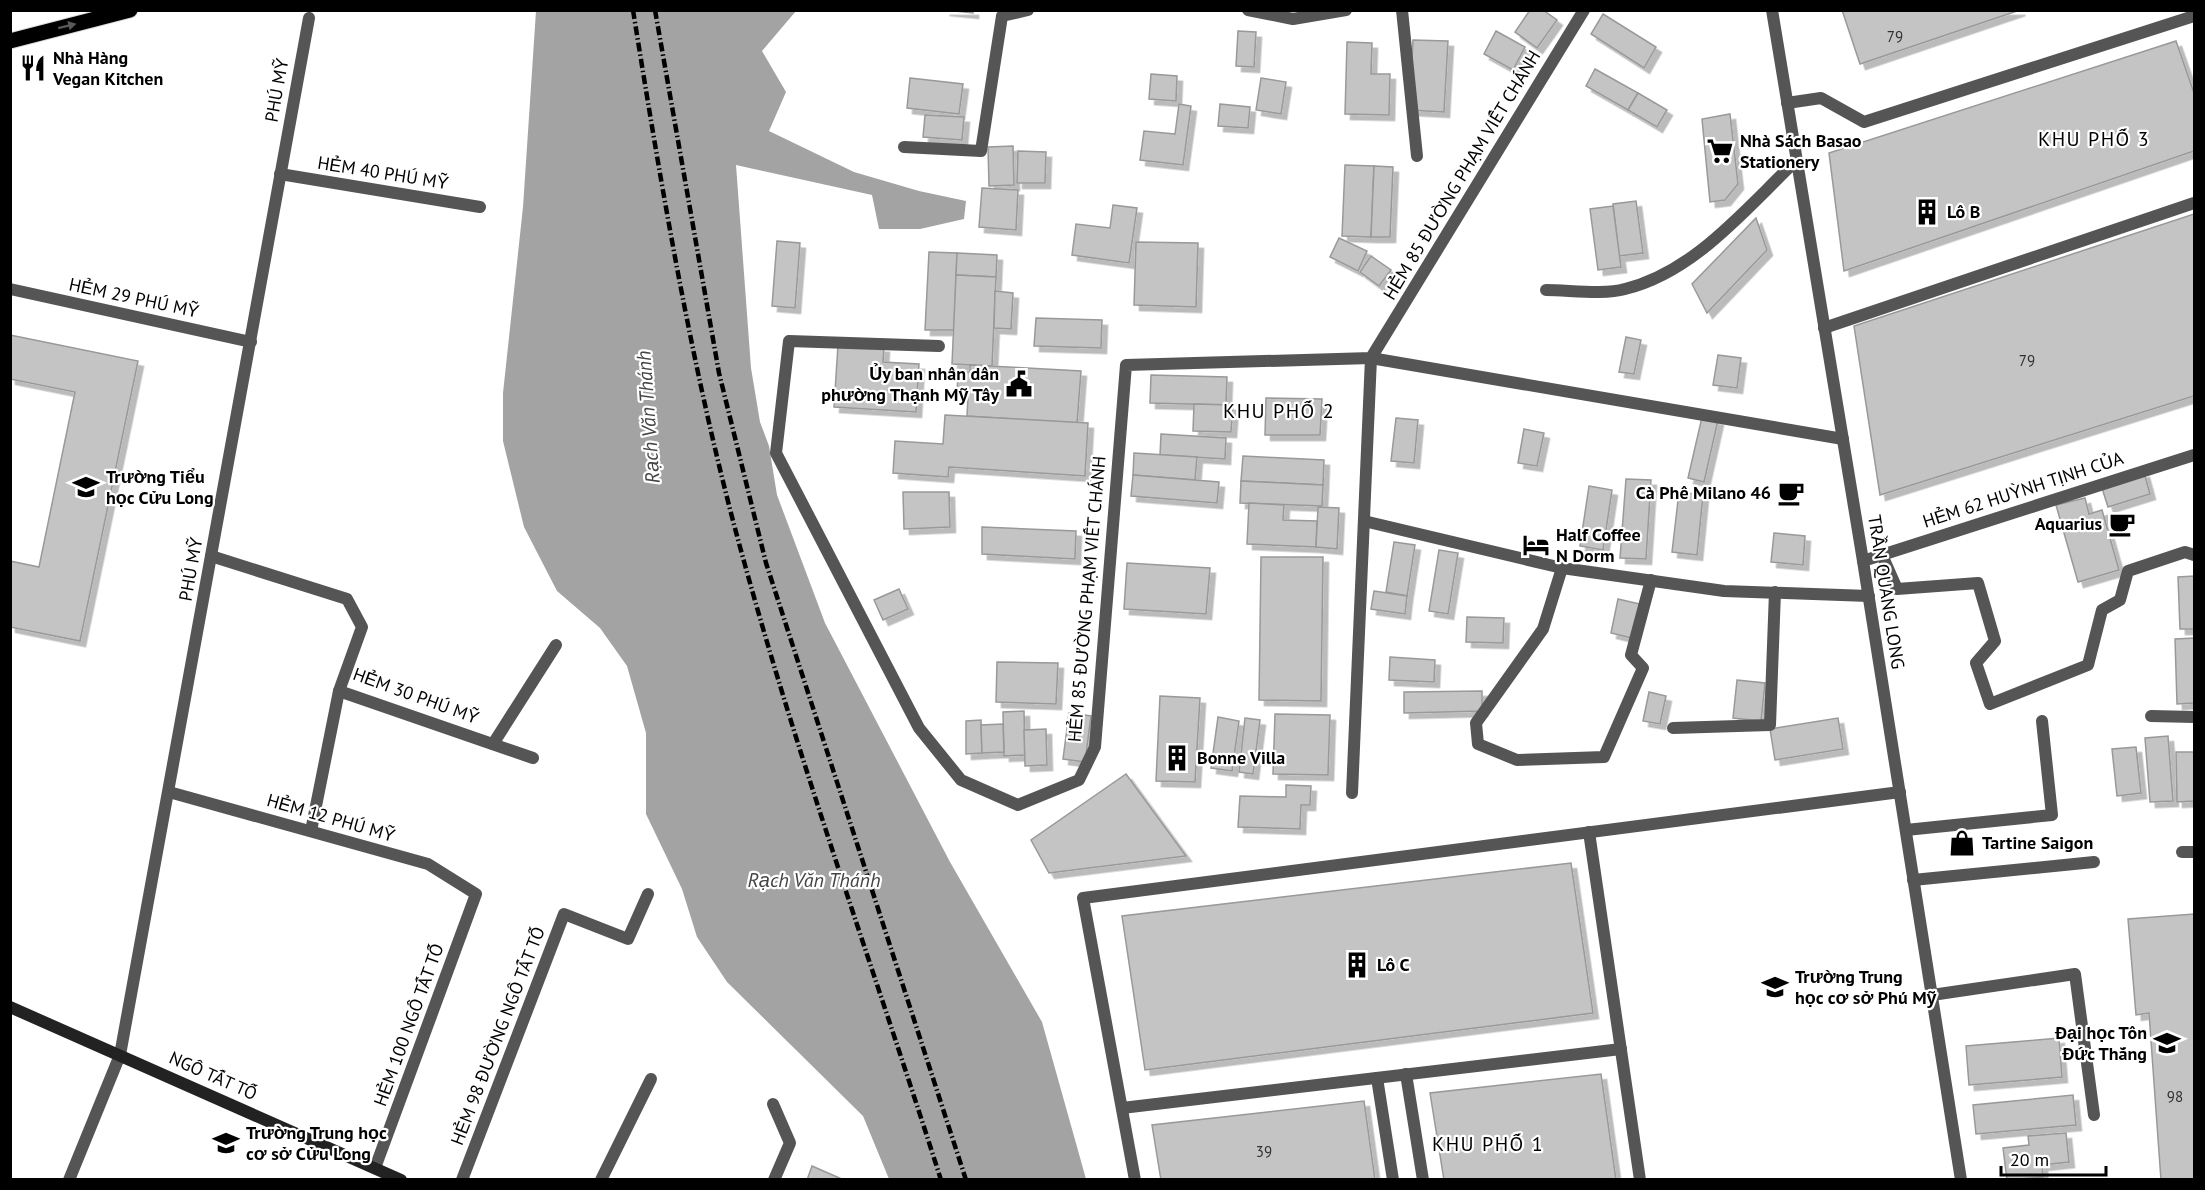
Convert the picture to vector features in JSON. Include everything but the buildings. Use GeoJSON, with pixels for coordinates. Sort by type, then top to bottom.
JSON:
{"type":"FeatureCollection","features":[{"type":"Feature","properties":{"kind":"main road"},"geometry":{"type":"LineString","coordinates":[[10,41],[130,10]]}},
{"type":"Feature","properties":{"kind":"street"},"geometry":{"type":"LineString","coordinates":[[904,147],[981,151],[1002,16],[1028,10]]}},
{"type":"Feature","properties":{"kind":"street"},"geometry":{"type":"LineString","coordinates":[[1248,10],[1293,19],[1346,10]]}},
{"type":"Feature","properties":{"kind":"street"},"geometry":{"type":"LineString","coordinates":[[1402,10],[1417,156]]}},
{"type":"Feature","properties":{"kind":"street","name":"HẺM 85 ĐƯỜNG PHẠM VIẾT CHÁNH"},"geometry":{"type":"LineString","coordinates":[[1352,793],[1371,358],[1584,10]]}},
{"type":"Feature","properties":{"kind":"street","name":"TRẦN QUANG LONG"},"geometry":{"type":"LineString","coordinates":[[1772,10],[1869,596],[1961,1179]]}},
{"type":"Feature","properties":{"kind":"street"},"geometry":{"type":"LineString","coordinates":[[1787,103],[1821,98],[1864,122],[2194,16]]}},
{"type":"Feature","properties":{"kind":"street","name":"PHÚ MỸ"},"geometry":{"type":"LineString","coordinates":[[69,1179],[120,1055],[309,18]]}},
{"type":"Feature","properties":{"kind":"street"},"geometry":{"type":"LineString","coordinates":[[1546,290],[1623,290],[1671,273],[1716,237],[1797,160]]}},
{"type":"Feature","properties":{"kind":"street","name":"HẺM 40 PHÚ MỸ"},"geometry":{"type":"LineString","coordinates":[[280,174],[480,207]]}},
{"type":"Feature","properties":{"kind":"street"},"geometry":{"type":"LineString","coordinates":[[1824,328],[2194,203]]}},
{"type":"Feature","properties":{"kind":"street","name":"HẺM 29 PHÚ MỸ"},"geometry":{"type":"LineString","coordinates":[[10,289],[251,342]]}},
{"type":"Feature","properties":{"kind":"street","name":"HẺM 85 ĐƯỜNG PHẠM VIẾT CHÁNH"},"geometry":{"type":"LineString","coordinates":[[939,346],[789,341],[776,453],[919,728],[961,780],[1018,805],[1079,780],[1095,747],[1126,364],[1371,358]]}},
{"type":"Feature","properties":{"kind":"street"},"geometry":{"type":"LineString","coordinates":[[1371,358],[1843,439]]}},
{"type":"Feature","properties":{"kind":"street","name":"HẺM 62 HUỲNH TỊNH CỦA"},"geometry":{"type":"LineString","coordinates":[[1863,561],[2194,455]]}},
{"type":"Feature","properties":{"kind":"street"},"geometry":{"type":"LineString","coordinates":[[1364,521],[1562,568],[1724,591],[1869,596]]}},
{"type":"Feature","properties":{"kind":"street"},"geometry":{"type":"LineString","coordinates":[[1882,555],[1897,589],[1978,583],[1995,641],[1976,663],[1990,704],[2088,665],[2102,610],[2120,600],[2128,571],[2185,552],[2194,555]]}},
{"type":"Feature","properties":{"kind":"street","name":"HẺM 30 PHÚ MỸ"},"geometry":{"type":"LineString","coordinates":[[212,555],[347,599],[362,627],[339,691],[533,758]]}},
{"type":"Feature","properties":{"kind":"street"},"geometry":{"type":"LineString","coordinates":[[1562,568],[1543,629],[1476,723],[1478,744],[1517,760],[1604,757],[1643,668],[1631,655],[1651,580]]}},
{"type":"Feature","properties":{"kind":"street"},"geometry":{"type":"LineString","coordinates":[[1673,728],[1770,725],[1775,592]]}},
{"type":"Feature","properties":{"kind":"street"},"geometry":{"type":"LineString","coordinates":[[493,744],[556,645]]}},
{"type":"Feature","properties":{"kind":"street"},"geometry":{"type":"LineString","coordinates":[[311,831],[339,691]]}},
{"type":"Feature","properties":{"kind":"street"},"geometry":{"type":"LineString","coordinates":[[2151,716],[2194,717]]}},
{"type":"Feature","properties":{"kind":"street"},"geometry":{"type":"LineString","coordinates":[[1906,830],[2052,815],[2042,721]]}},
{"type":"Feature","properties":{"kind":"street","name":"HẺM 12 PHÚ MỸ"},"geometry":{"type":"LineString","coordinates":[[169,792],[428,864],[476,894]]}},
{"type":"Feature","properties":{"kind":"street"},"geometry":{"type":"LineString","coordinates":[[1135,1179],[1083,898],[1900,792]]}},
{"type":"Feature","properties":{"kind":"street"},"geometry":{"type":"LineString","coordinates":[[1588,832],[1640,1179]]}},
{"type":"Feature","properties":{"kind":"street"},"geometry":{"type":"LineString","coordinates":[[1912,880],[2094,862]]}},
{"type":"Feature","properties":{"kind":"street","name":"HẺM 100 NGÔ TẤT TỐ"},"geometry":{"type":"LineString","coordinates":[[375,1168],[476,894]]}},
{"type":"Feature","properties":{"kind":"street","name":"HẺM 98 ĐƯỜNG NGÔ TẤT TỐ"},"geometry":{"type":"LineString","coordinates":[[462,1179],[564,914],[628,939],[648,894]]}},
{"type":"Feature","properties":{"kind":"street"},"geometry":{"type":"LineString","coordinates":[[1932,995],[2075,974],[2094,1115]]}},
{"type":"Feature","properties":{"kind":"street","name":"NGÔ TẤT TỐ"},"geometry":{"type":"LineString","coordinates":[[10,1007],[401,1179]]}},
{"type":"Feature","properties":{"kind":"street"},"geometry":{"type":"LineString","coordinates":[[1122,1108],[1621,1049]]}},
{"type":"Feature","properties":{"kind":"street"},"geometry":{"type":"LineString","coordinates":[[1406,1074],[1424,1179]]}},
{"type":"Feature","properties":{"kind":"street"},"geometry":{"type":"LineString","coordinates":[[601,1179],[651,1078]]}},
{"type":"Feature","properties":{"kind":"street"},"geometry":{"type":"LineString","coordinates":[[1377,1078],[1393,1179]]}},
{"type":"Feature","properties":{"kind":"street"},"geometry":{"type":"LineString","coordinates":[[773,1104],[790,1143],[774,1179]]}},
{"type":"Feature","properties":{"kind":"water","name":"Rạch Văn Thánh"},"geometry":{"type":"Polygon","coordinates":[[[536,11],[796,11],[762,51],[786,92],[769,131],[854,172],[919,191],[966,201],[964,219],[920,229],[879,229],[872,195],[736,165],[751,368],[760,422],[769,446],[777,495],[825,623],[950,862],[1042,1022],[1086,1179],[889,1179],[863,1116],[727,982],[697,937],[682,889],[646,814],[646,733],[627,666],[600,628],[557,591],[524,527],[503,441],[503,393],[523,207],[536,11]]]}},
{"type":"Feature","properties":{"kind":"railway"},"geometry":{"type":"LineString","coordinates":[[633,10],[681,289],[727,497],[791,720],[941,1180]]}},
{"type":"Feature","properties":{"kind":"railway"},"geometry":{"type":"LineString","coordinates":[[655,10],[719,373],[766,563],[966,1180]]}},
{"type":"Feature","properties":{"kind":"place","name":"Nhà Hàng Vegan Kitchen"},"geometry":{"type":"Point","coordinates":[33,68]}},
{"type":"Feature","properties":{"kind":"place","name":"Nhà Sách Basao Stationery"},"geometry":{"type":"Point","coordinates":[1720,151]}},
{"type":"Feature","properties":{"kind":"place","name":"Lô B"},"geometry":{"type":"Point","coordinates":[1927,212]}},
{"type":"Feature","properties":{"kind":"place","name":"Ủy ban nhân dân phường Thạnh Mỹ Tây"},"geometry":{"type":"Point","coordinates":[1019,384]}},
{"type":"Feature","properties":{"kind":"place","name":"Trường Tiểu học Cửu Long"},"geometry":{"type":"Point","coordinates":[86,487]}},
{"type":"Feature","properties":{"kind":"place","name":"Cà Phê Milano 46"},"geometry":{"type":"Point","coordinates":[1791,493]}},
{"type":"Feature","properties":{"kind":"place","name":"Aquarius"},"geometry":{"type":"Point","coordinates":[2122,524]}},
{"type":"Feature","properties":{"kind":"place","name":"Half Coffee N Dorm"},"geometry":{"type":"Point","coordinates":[1536,545]}},
{"type":"Feature","properties":{"kind":"place","name":"Bonne Villa"},"geometry":{"type":"Point","coordinates":[1177,758]}},
{"type":"Feature","properties":{"kind":"place","name":"Tartine Saigon"},"geometry":{"type":"Point","coordinates":[1962,843]}},
{"type":"Feature","properties":{"kind":"place","name":"Lô C"},"geometry":{"type":"Point","coordinates":[1357,965]}},
{"type":"Feature","properties":{"kind":"place","name":"Trường Trung học cơ sở Phú Mỹ"},"geometry":{"type":"Point","coordinates":[1775,987]}},
{"type":"Feature","properties":{"kind":"place","name":"Đại học Tôn Đức Thắng"},"geometry":{"type":"Point","coordinates":[2167,1043]}},
{"type":"Feature","properties":{"kind":"place","name":"Trường Trung học cơ sở Cửu Long"},"geometry":{"type":"Point","coordinates":[226,1143]}},
{"type":"Feature","properties":{"kind":"district","name":"KHU PHỐ 3"},"geometry":{"type":"Point","coordinates":[2094,139]}},
{"type":"Feature","properties":{"kind":"district","name":"KHU PHỐ 2"},"geometry":{"type":"Point","coordinates":[1279,411]}},
{"type":"Feature","properties":{"kind":"district","name":"KHU PHỐ 1"},"geometry":{"type":"Point","coordinates":[1488,1144]}}]}
